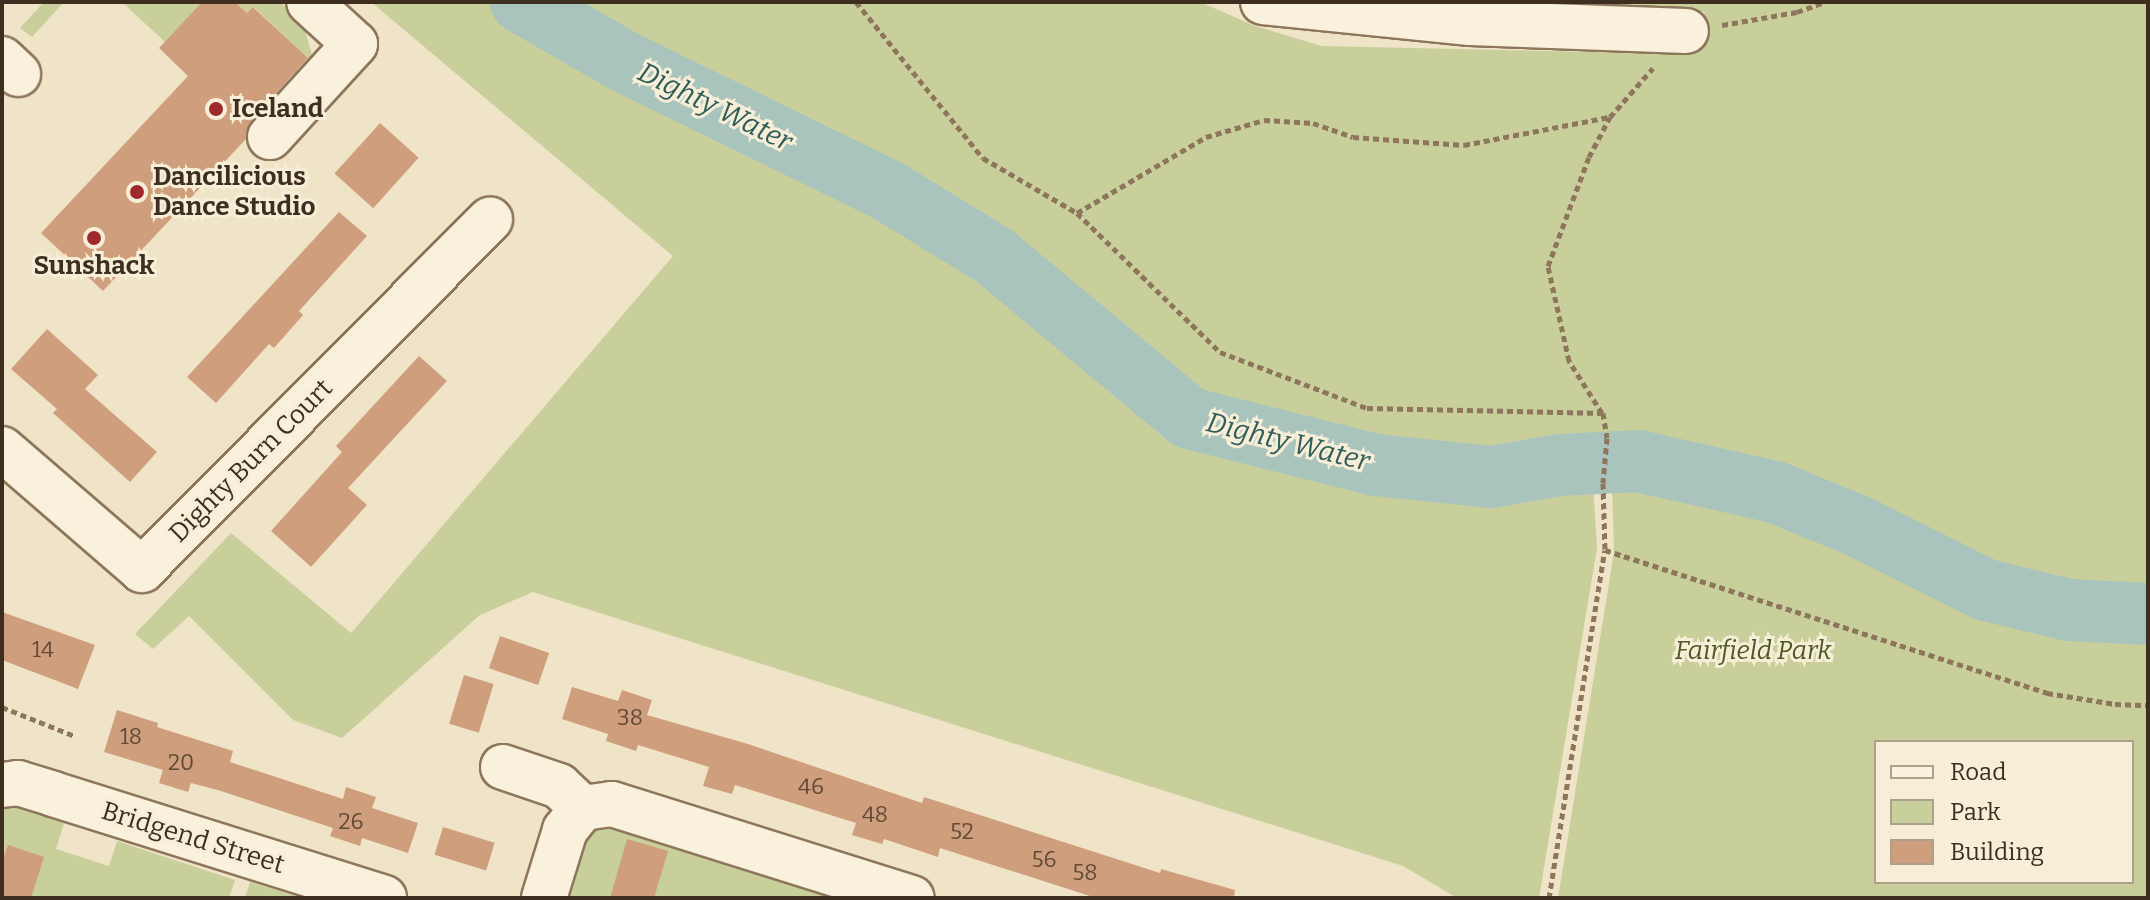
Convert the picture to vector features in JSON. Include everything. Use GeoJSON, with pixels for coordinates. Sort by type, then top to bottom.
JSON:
{"type":"FeatureCollection","features":[{"type":"Feature","properties":{"kind":"street"},"geometry":{"type":"LineString","coordinates":[[270,137],[355,44],[309,2]]}},
{"type":"Feature","properties":{"kind":"street"},"geometry":{"type":"LineString","coordinates":[[1263,2],[1470,23],[1686,31]]}},
{"type":"Feature","properties":{"kind":"street","name":"Dighty Burn Court"},"geometry":{"type":"LineString","coordinates":[[2,449],[142,570],[490,220]]}},
{"type":"Feature","properties":{"kind":"street"},"geometry":{"type":"LineString","coordinates":[[503,767],[559,786],[583,808]]}},
{"type":"Feature","properties":{"kind":"street","name":"Bridgend Street"},"geometry":{"type":"LineString","coordinates":[[2,785],[30,787],[384,898]]}},
{"type":"Feature","properties":{"kind":"street"},"geometry":{"type":"LineString","coordinates":[[544,898],[565,830],[583,808],[612,804],[898,896]]}},
{"type":"Feature","properties":{"kind":"path"},"geometry":{"type":"LineString","coordinates":[[856,2],[983,158],[1077,213],[1220,352],[1367,408],[1603,413]]}},
{"type":"Feature","properties":{"kind":"path"},"geometry":{"type":"LineString","coordinates":[[1549,898],[1605,550],[1603,483],[1607,438],[1603,413],[1569,361],[1548,266],[1574,190],[1610,117],[1686,31],[1797,12],[1824,2]]}},
{"type":"Feature","properties":{"kind":"path"},"geometry":{"type":"LineString","coordinates":[[1077,213],[1206,137],[1264,120],[1313,123],[1353,137],[1464,145],[1610,117]]}},
{"type":"Feature","properties":{"kind":"path"},"geometry":{"type":"LineString","coordinates":[[1605,550],[2047,693],[2115,704],[2148,705]]}},
{"type":"Feature","properties":{"kind":"path"},"geometry":{"type":"LineString","coordinates":[[2,707],[75,736]]}},
{"type":"Feature","properties":{"kind":"green space"},"geometry":{"type":"Polygon","coordinates":[[[44,2],[64,2],[32,37],[20,28],[44,2]]]}},
{"type":"Feature","properties":{"kind":"green space"},"geometry":{"type":"Polygon","coordinates":[[[122,2],[202,2],[165,42],[122,2]]]}},
{"type":"Feature","properties":{"kind":"green space"},"geometry":{"type":"Polygon","coordinates":[[[235,2],[280,2],[303,23],[315,65],[254,7],[247,13],[235,2]]]}},
{"type":"Feature","properties":{"kind":"green space","name":"Fairfield Park"},"geometry":{"type":"Polygon","coordinates":[[[371,2],[1200,2],[1255,26],[1322,46],[1690,54],[1705,12],[1540,8],[1530,2],[2148,2],[2148,898],[1558,898],[1614,552],[1612,484],[1593,483],[1597,548],[1539,898],[1457,898],[1403,866],[533,592],[480,615],[342,738],[293,720],[189,616],[153,649],[135,634],[231,533],[351,633],[673,256],[371,2]]]}},
{"type":"Feature","properties":{"kind":"green space"},"geometry":{"type":"Polygon","coordinates":[[[11,805],[64,823],[56,849],[109,866],[117,841],[235,880],[229,898],[2,898],[2,808],[11,805]]]}},
{"type":"Feature","properties":{"kind":"green space"},"geometry":{"type":"Polygon","coordinates":[[[609,826],[835,898],[571,898],[568,892],[590,831],[609,826]]]}},
{"type":"Feature","properties":{"kind":"green space"},"geometry":{"type":"Polygon","coordinates":[[[250,882],[302,898],[245,898],[250,882]]]}},
{"type":"Feature","properties":{"kind":"building","name":"Iceland"},"geometry":{"type":"Polygon","coordinates":[[[202,2],[235,2],[247,13],[253,7],[308,58],[252,120],[246,139],[103,291],[41,233],[188,76],[159,48],[202,2]]]}},
{"type":"Feature","properties":{"kind":"building"},"geometry":{"type":"Polygon","coordinates":[[[380,123],[419,158],[373,208],[334,174],[380,123]]]}},
{"type":"Feature","properties":{"kind":"building"},"geometry":{"type":"Polygon","coordinates":[[[339,212],[367,236],[299,311],[303,315],[274,348],[269,344],[216,403],[187,377],[339,212]]]}},
{"type":"Feature","properties":{"kind":"building"},"geometry":{"type":"Polygon","coordinates":[[[47,329],[98,375],[85,389],[157,452],[130,482],[53,413],[57,409],[11,369],[47,329]]]}},
{"type":"Feature","properties":{"kind":"building"},"geometry":{"type":"Polygon","coordinates":[[[419,356],[447,381],[348,488],[367,505],[311,567],[271,531],[342,452],[336,446],[419,356]]]}},
{"type":"Feature","properties":{"kind":"building"},"geometry":{"type":"Polygon","coordinates":[[[2,612],[95,645],[78,689],[2,660],[2,612]]]}},
{"type":"Feature","properties":{"kind":"building"},"geometry":{"type":"Polygon","coordinates":[[[500,636],[549,653],[538,685],[489,668],[500,636]]]}},
{"type":"Feature","properties":{"kind":"building"},"geometry":{"type":"Polygon","coordinates":[[[464,675],[494,684],[479,733],[449,724],[464,675]]]}},
{"type":"Feature","properties":{"kind":"building"},"geometry":{"type":"Polygon","coordinates":[[[572,687],[618,701],[622,690],[652,700],[647,715],[748,744],[922,803],[924,797],[1160,873],[1161,869],[1235,890],[1234,898],[1096,898],[940,848],[938,857],[884,839],[882,844],[852,835],[856,823],[735,785],[732,794],[703,786],[709,767],[638,745],[636,751],[606,741],[608,734],[562,719],[572,687]]]}},
{"type":"Feature","properties":{"kind":"building"},"geometry":{"type":"Polygon","coordinates":[[[117,710],[158,723],[157,727],[233,751],[230,762],[343,799],[346,787],[376,797],[372,808],[418,823],[408,853],[362,838],[360,846],[330,836],[333,828],[221,791],[191,783],[188,792],[159,783],[163,770],[104,752],[117,710]]]}},
{"type":"Feature","properties":{"kind":"building"},"geometry":{"type":"Polygon","coordinates":[[[443,827],[495,843],[486,871],[435,855],[443,827]]]}},
{"type":"Feature","properties":{"kind":"building"},"geometry":{"type":"Polygon","coordinates":[[[627,839],[668,851],[654,898],[610,898],[627,839]]]}},
{"type":"Feature","properties":{"kind":"building"},"geometry":{"type":"Polygon","coordinates":[[[8,845],[44,857],[31,898],[2,898],[2,862],[8,845]]]}},
{"type":"Feature","properties":{"kind":"waterway","name":"Dighty Water"},"geometry":{"type":"LineString","coordinates":[[521,2],[623,61],[890,192],[993,255],[1189,418],[1376,465],[1491,477],[1560,465],[1638,461],[1775,492],[1858,526],[1986,590],[2069,610],[2148,614]]}},
{"type":"Feature","properties":{"kind":"place","name":"Iceland"},"geometry":{"type":"Point","coordinates":[216,109]}},
{"type":"Feature","properties":{"kind":"place","name":"Dancilicious Dance Studio"},"geometry":{"type":"Point","coordinates":[137,192]}},
{"type":"Feature","properties":{"kind":"place","name":"Sunshack"},"geometry":{"type":"Point","coordinates":[94,238]}}]}
